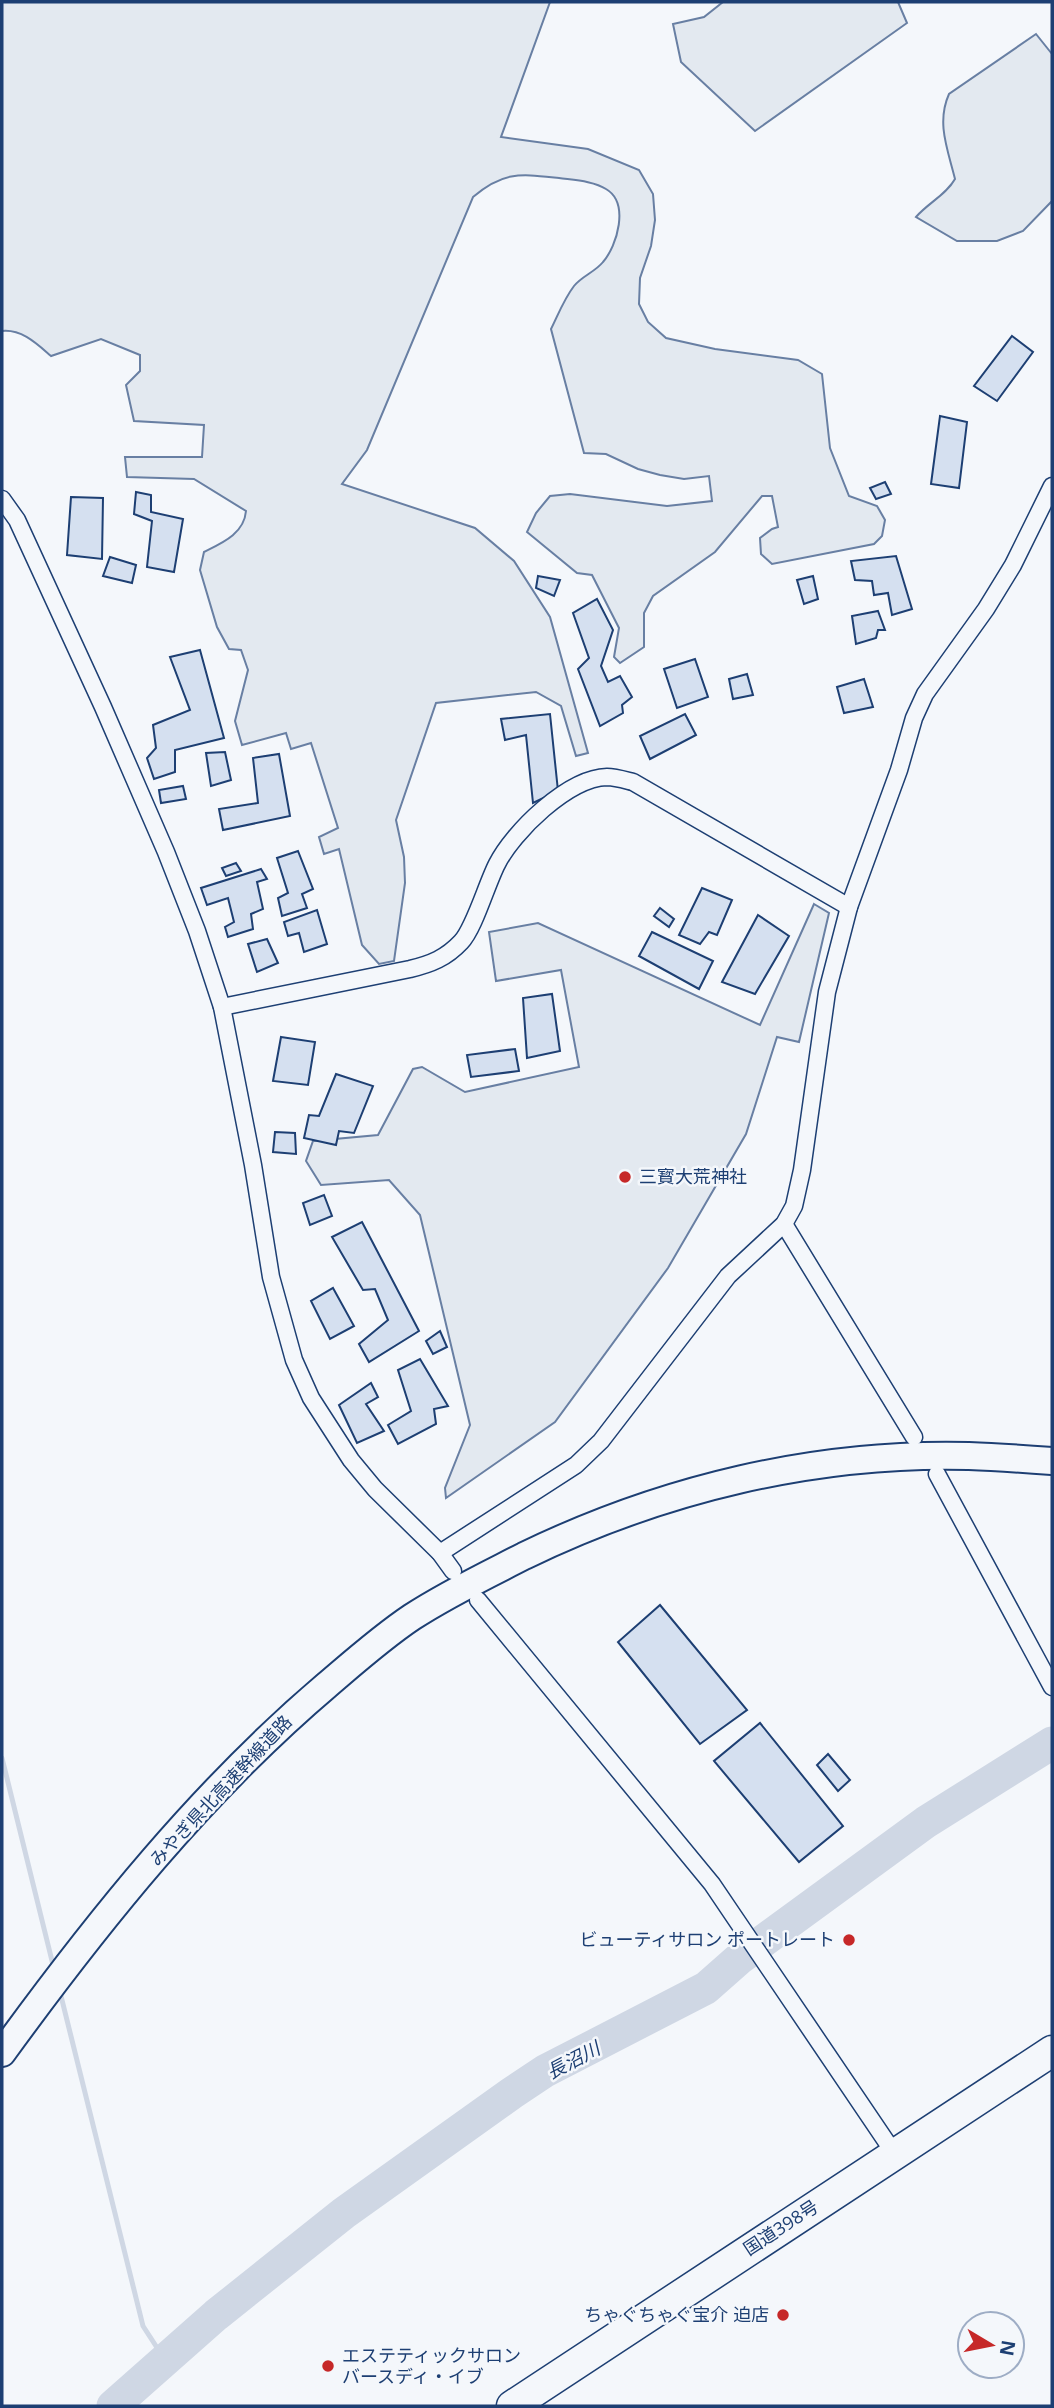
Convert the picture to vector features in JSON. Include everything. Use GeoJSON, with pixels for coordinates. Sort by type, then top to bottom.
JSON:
{"type":"FeatureCollection","features":[{"type":"Feature","properties":{"kind":"highway","name":"国道398号"},"geometry":{"type":"LineString","coordinates":[[512,2406],[1052,2051]]}},
{"type":"Feature","properties":{"kind":"main road","name":"みやぎ県北高速幹線道路"},"geometry":{"type":"LineString","coordinates":[[2,2053],[110,1912],[197,1811],[277,1727],[413,1617],[497,1570],[575,1532],[650,1504],[719,1483],[783,1471],[890,1459],[967,1456],[1052,1461]]}},
{"type":"Feature","properties":{"kind":"street"},"geometry":{"type":"LineString","coordinates":[[440,1553],[547,1486],[601,1441],[728,1276],[784,1224],[793,1206],[802,1170],[827,992],[849,907],[899,770],[914,718],[925,694],[1013,565],[1052,486]]}},
{"type":"Feature","properties":{"kind":"street"},"geometry":{"type":"LineString","coordinates":[[2,499],[17,520],[41,572],[166,852],[197,932],[222,1007],[253,1165],[271,1277],[294,1360],[311,1398],[351,1460],[375,1489],[440,1553],[453,1571]]}},
{"type":"Feature","properties":{"kind":"street"},"geometry":{"type":"LineString","coordinates":[[222,1007],[440,961],[464,940],[497,864],[514,836],[581,782],[606,777],[633,782],[849,907]]}},
{"type":"Feature","properties":{"kind":"street"},"geometry":{"type":"LineString","coordinates":[[784,1224],[914,1437]]}},
{"type":"Feature","properties":{"kind":"street"},"geometry":{"type":"LineString","coordinates":[[937,1474],[1052,1687]]}},
{"type":"Feature","properties":{"kind":"street"},"geometry":{"type":"LineString","coordinates":[[478,1600],[705,1874],[894,2153]]}},
{"type":"Feature","properties":{"kind":"shaded area"},"geometry":{"type":"Polygon","coordinates":[[[2,2],[550,2],[501,137],[588,149],[639,170],[653,194],[655,220],[651,246],[640,278],[639,304],[648,322],[666,338],[715,349],[798,360],[822,374],[830,448],[849,496],[877,506],[885,520],[882,536],[874,544],[772,564],[761,554],[760,538],[778,527],[772,496],[762,496],[715,552],[653,596],[644,613],[644,647],[620,663],[614,657],[619,628],[592,575],[577,573],[527,532],[536,513],[550,496],[570,494],[667,506],[712,501],[709,476],[684,479],[660,475],[638,469],[606,454],[584,453],[551,329],[574,286],[600,265],[613,246],[619,214],[618,204],[613,196],[601,186],[590,183],[523,175],[494,182],[473,197],[367,450],[342,484],[475,528],[514,561],[550,617],[588,753],[576,756],[561,706],[536,692],[436,703],[396,820],[404,857],[405,883],[394,961],[379,964],[362,945],[339,849],[324,854],[319,837],[338,828],[311,743],[291,749],[286,733],[242,745],[235,721],[248,670],[241,650],[229,649],[217,627],[200,570],[204,552],[237,532],[246,511],[194,479],[127,477],[125,457],[202,457],[204,425],[134,421],[126,385],[140,371],[140,355],[101,339],[51,356],[23,335],[2,331],[2,2]]]}},
{"type":"Feature","properties":{"kind":"shaded area"},"geometry":{"type":"Polygon","coordinates":[[[723,2],[898,2],[907,23],[755,131],[681,62],[673,24],[704,17],[723,2]]]}},
{"type":"Feature","properties":{"kind":"shaded area"},"geometry":{"type":"Polygon","coordinates":[[[1036,34],[1052,54],[1052,201],[1023,231],[997,241],[957,241],[916,217],[947,190],[955,179],[943,126],[949,94],[1036,34]]]}},
{"type":"Feature","properties":{"kind":"shaded area"},"geometry":{"type":"Polygon","coordinates":[[[814,904],[829,913],[799,1042],[777,1037],[746,1134],[668,1268],[555,1422],[446,1498],[445,1488],[470,1425],[420,1215],[389,1180],[321,1185],[306,1161],[313,1141],[378,1135],[413,1069],[422,1067],[465,1092],[579,1067],[561,970],[496,981],[489,932],[538,923],[760,1025],[814,904]]]}},
{"type":"Feature","properties":{"kind":"building"},"geometry":{"type":"Polygon","coordinates":[[[1012,336],[1033,352],[997,401],[974,386],[1012,336]]]}},
{"type":"Feature","properties":{"kind":"building"},"geometry":{"type":"Polygon","coordinates":[[[940,416],[967,422],[959,488],[931,484],[940,416]]]}},
{"type":"Feature","properties":{"kind":"building"},"geometry":{"type":"Polygon","coordinates":[[[885,482],[891,494],[876,499],[870,488],[885,482]]]}},
{"type":"Feature","properties":{"kind":"building"},"geometry":{"type":"Polygon","coordinates":[[[136,492],[151,495],[151,512],[183,519],[174,572],[147,567],[152,521],[134,514],[136,492]]]}},
{"type":"Feature","properties":{"kind":"building"},"geometry":{"type":"Polygon","coordinates":[[[71,497],[103,498],[102,559],[67,555],[71,497]]]}},
{"type":"Feature","properties":{"kind":"building"},"geometry":{"type":"Polygon","coordinates":[[[896,556],[912,609],[892,615],[888,593],[874,595],[872,581],[855,580],[851,561],[896,556]]]}},
{"type":"Feature","properties":{"kind":"building"},"geometry":{"type":"Polygon","coordinates":[[[110,557],[136,565],[132,583],[103,576],[110,557]]]}},
{"type":"Feature","properties":{"kind":"building"},"geometry":{"type":"Polygon","coordinates":[[[538,576],[560,580],[554,596],[536,588],[538,576]]]}},
{"type":"Feature","properties":{"kind":"building"},"geometry":{"type":"Polygon","coordinates":[[[813,576],[818,599],[804,604],[797,580],[813,576]]]}},
{"type":"Feature","properties":{"kind":"building"},"geometry":{"type":"Polygon","coordinates":[[[597,599],[613,630],[601,666],[608,682],[620,676],[632,697],[622,705],[623,713],[600,726],[578,669],[589,658],[573,613],[597,599]]]}},
{"type":"Feature","properties":{"kind":"building"},"geometry":{"type":"Polygon","coordinates":[[[878,611],[885,630],[878,630],[876,638],[856,644],[852,616],[878,611]]]}},
{"type":"Feature","properties":{"kind":"building"},"geometry":{"type":"Polygon","coordinates":[[[200,650],[224,738],[175,750],[175,772],[154,779],[147,758],[156,748],[153,725],[190,710],[170,657],[200,650]]]}},
{"type":"Feature","properties":{"kind":"building"},"geometry":{"type":"Polygon","coordinates":[[[695,659],[708,697],[677,708],[664,669],[695,659]]]}},
{"type":"Feature","properties":{"kind":"building"},"geometry":{"type":"Polygon","coordinates":[[[747,674],[753,695],[733,699],[729,679],[747,674]]]}},
{"type":"Feature","properties":{"kind":"building"},"geometry":{"type":"Polygon","coordinates":[[[864,679],[873,707],[844,713],[837,687],[864,679]]]}},
{"type":"Feature","properties":{"kind":"building"},"geometry":{"type":"Polygon","coordinates":[[[550,714],[558,791],[533,803],[526,735],[505,740],[501,719],[550,714]]]}},
{"type":"Feature","properties":{"kind":"building"},"geometry":{"type":"Polygon","coordinates":[[[685,714],[696,735],[650,759],[640,736],[685,714]]]}},
{"type":"Feature","properties":{"kind":"building"},"geometry":{"type":"Polygon","coordinates":[[[225,752],[231,780],[211,786],[206,753],[225,752]]]}},
{"type":"Feature","properties":{"kind":"building"},"geometry":{"type":"Polygon","coordinates":[[[279,754],[290,816],[223,830],[219,809],[258,803],[253,758],[279,754]]]}},
{"type":"Feature","properties":{"kind":"building"},"geometry":{"type":"Polygon","coordinates":[[[183,786],[186,799],[161,803],[159,790],[183,786]]]}},
{"type":"Feature","properties":{"kind":"building"},"geometry":{"type":"Polygon","coordinates":[[[298,851],[313,889],[302,894],[307,908],[282,916],[278,898],[288,893],[277,858],[298,851]]]}},
{"type":"Feature","properties":{"kind":"building"},"geometry":{"type":"Polygon","coordinates":[[[236,863],[241,871],[226,876],[222,868],[236,863]]]}},
{"type":"Feature","properties":{"kind":"building"},"geometry":{"type":"Polygon","coordinates":[[[261,869],[267,879],[257,882],[263,909],[251,914],[253,929],[228,937],[225,927],[234,922],[228,898],[207,905],[201,888],[261,869]]]}},
{"type":"Feature","properties":{"kind":"building"},"geometry":{"type":"Polygon","coordinates":[[[702,888],[732,900],[717,935],[709,932],[700,944],[679,935],[702,888]]]}},
{"type":"Feature","properties":{"kind":"building"},"geometry":{"type":"Polygon","coordinates":[[[660,908],[674,919],[669,927],[654,916],[660,908]]]}},
{"type":"Feature","properties":{"kind":"building"},"geometry":{"type":"Polygon","coordinates":[[[317,910],[327,944],[304,952],[299,933],[288,936],[284,922],[317,910]]]}},
{"type":"Feature","properties":{"kind":"building"},"geometry":{"type":"Polygon","coordinates":[[[758,915],[789,936],[755,994],[722,982],[758,915]]]}},
{"type":"Feature","properties":{"kind":"building"},"geometry":{"type":"Polygon","coordinates":[[[652,932],[713,961],[699,989],[639,956],[652,932]]]}},
{"type":"Feature","properties":{"kind":"building"},"geometry":{"type":"Polygon","coordinates":[[[267,939],[278,963],[257,972],[248,944],[267,939]]]}},
{"type":"Feature","properties":{"kind":"building"},"geometry":{"type":"Polygon","coordinates":[[[552,994],[560,1051],[527,1058],[523,998],[552,994]]]}},
{"type":"Feature","properties":{"kind":"building"},"geometry":{"type":"Polygon","coordinates":[[[281,1037],[315,1042],[308,1085],[273,1081],[281,1037]]]}},
{"type":"Feature","properties":{"kind":"building"},"geometry":{"type":"Polygon","coordinates":[[[515,1049],[519,1071],[471,1077],[467,1055],[515,1049]]]}},
{"type":"Feature","properties":{"kind":"building"},"geometry":{"type":"Polygon","coordinates":[[[336,1074],[373,1086],[354,1133],[339,1131],[336,1145],[304,1138],[309,1115],[319,1116],[336,1074]]]}},
{"type":"Feature","properties":{"kind":"building"},"geometry":{"type":"Polygon","coordinates":[[[275,1132],[295,1133],[296,1154],[273,1152],[275,1132]]]}},
{"type":"Feature","properties":{"kind":"building"},"geometry":{"type":"Polygon","coordinates":[[[324,1195],[332,1216],[310,1225],[303,1203],[324,1195]]]}},
{"type":"Feature","properties":{"kind":"building"},"geometry":{"type":"Polygon","coordinates":[[[362,1222],[419,1331],[369,1362],[359,1344],[388,1320],[375,1289],[363,1290],[332,1237],[362,1222]]]}},
{"type":"Feature","properties":{"kind":"building"},"geometry":{"type":"Polygon","coordinates":[[[333,1288],[354,1326],[330,1339],[311,1301],[333,1288]]]}},
{"type":"Feature","properties":{"kind":"building"},"geometry":{"type":"Polygon","coordinates":[[[440,1331],[447,1347],[433,1354],[426,1341],[440,1331]]]}},
{"type":"Feature","properties":{"kind":"building"},"geometry":{"type":"Polygon","coordinates":[[[420,1359],[448,1406],[434,1409],[436,1424],[398,1444],[388,1425],[411,1411],[398,1370],[420,1359]]]}},
{"type":"Feature","properties":{"kind":"building"},"geometry":{"type":"Polygon","coordinates":[[[371,1383],[378,1397],[366,1404],[384,1431],[357,1443],[339,1405],[371,1383]]]}},
{"type":"Feature","properties":{"kind":"building"},"geometry":{"type":"Polygon","coordinates":[[[660,1605],[747,1710],[700,1744],[618,1642],[660,1605]]]}},
{"type":"Feature","properties":{"kind":"building"},"geometry":{"type":"Polygon","coordinates":[[[760,1723],[843,1826],[799,1862],[714,1761],[760,1723]]]}},
{"type":"Feature","properties":{"kind":"building"},"geometry":{"type":"Polygon","coordinates":[[[828,1754],[850,1780],[838,1791],[817,1765],[828,1754]]]}},
{"type":"Feature","properties":{"kind":"waterway","name":"長沼川"},"geometry":{"type":"LineString","coordinates":[[113,2406],[216,2315],[344,2213],[512,2093],[545,2071],[706,1988],[740,1958],[926,1822],[1052,1743]]}},
{"type":"Feature","properties":{"kind":"waterway"},"geometry":{"type":"LineString","coordinates":[[2,1758],[54,1969]]}},
{"type":"Feature","properties":{"kind":"waterway"},"geometry":{"type":"LineString","coordinates":[[60,1992],[143,2326],[165,2360]]}},
{"type":"Feature","properties":{"kind":"place","name":"三寳大荒神社"},"geometry":{"type":"Point","coordinates":[625,1177]}},
{"type":"Feature","properties":{"kind":"place","name":"ビューティサロン ポートレート"},"geometry":{"type":"Point","coordinates":[849,1940]}},
{"type":"Feature","properties":{"kind":"place","name":"ちゃぐちゃぐ宝介 迫店"},"geometry":{"type":"Point","coordinates":[783,2315]}},
{"type":"Feature","properties":{"kind":"place","name":"エステティックサロン バースディ・イブ"},"geometry":{"type":"Point","coordinates":[328,2366]}}]}
